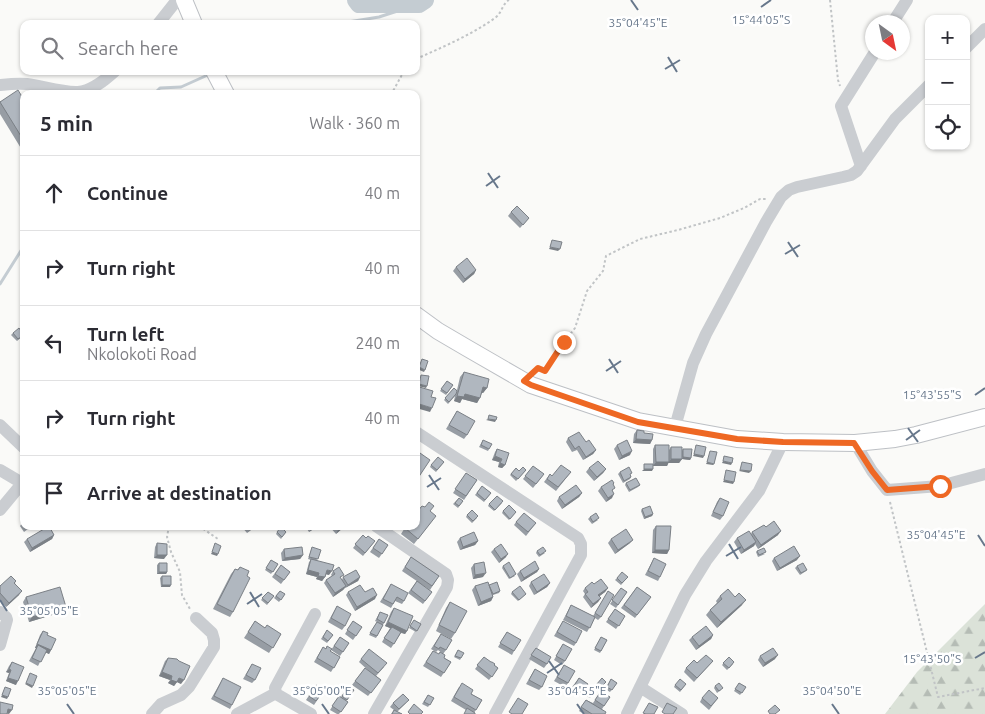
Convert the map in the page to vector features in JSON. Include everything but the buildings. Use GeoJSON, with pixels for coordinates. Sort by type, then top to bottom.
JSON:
{"type":"FeatureCollection","features":[{"type":"Feature","properties":{"kind":"main road"},"geometry":{"type":"LineString","coordinates":[[184,0],[192,20]]}},
{"type":"Feature","properties":{"kind":"main road"},"geometry":{"type":"LineString","coordinates":[[216,75],[224,90]]}},
{"type":"Feature","properties":{"kind":"main road"},"geometry":{"type":"LineString","coordinates":[[420,318],[445,336],[531,385],[638,422],[737,439],[854,443],[895,439],[940,430],[985,417]]}},
{"type":"Feature","properties":{"kind":"street"},"geometry":{"type":"LineString","coordinates":[[161,20],[177,0]]}},
{"type":"Feature","properties":{"kind":"street"},"geometry":{"type":"LineString","coordinates":[[897,15],[907,0]]}},
{"type":"Feature","properties":{"kind":"street"},"geometry":{"type":"LineString","coordinates":[[970,44],[985,29]]}},
{"type":"Feature","properties":{"kind":"street"},"geometry":{"type":"LineString","coordinates":[[861,166],[841,106],[870,60]]}},
{"type":"Feature","properties":{"kind":"street"},"geometry":{"type":"LineString","coordinates":[[86,90],[111,75]]}},
{"type":"Feature","properties":{"kind":"street"},"geometry":{"type":"LineString","coordinates":[[0,85],[25,84],[64,90]]}},
{"type":"Feature","properties":{"kind":"street"},"geometry":{"type":"LineString","coordinates":[[675,427],[693,363],[706,334],[781,197],[789,190],[797,187],[851,175],[857,171],[895,119],[925,89]]}},
{"type":"Feature","properties":{"kind":"street"},"geometry":{"type":"LineString","coordinates":[[0,425],[20,444]]}},
{"type":"Feature","properties":{"kind":"street"},"geometry":{"type":"LineString","coordinates":[[420,435],[578,538],[581,544],[581,555],[495,714]]}},
{"type":"Feature","properties":{"kind":"street"},"geometry":{"type":"LineString","coordinates":[[627,714],[685,594],[706,561],[759,491],[783,442]]}},
{"type":"Feature","properties":{"kind":"street"},"geometry":{"type":"LineString","coordinates":[[854,443],[887,490],[940,486],[985,474]]}},
{"type":"Feature","properties":{"kind":"street"},"geometry":{"type":"LineString","coordinates":[[0,470],[20,480]]}},
{"type":"Feature","properties":{"kind":"street"},"geometry":{"type":"LineString","coordinates":[[0,510],[20,486]]}},
{"type":"Feature","properties":{"kind":"street"},"geometry":{"type":"LineString","coordinates":[[374,714],[447,587],[448,580],[446,574],[382,530]]}},
{"type":"Feature","properties":{"kind":"street"},"geometry":{"type":"LineString","coordinates":[[0,612],[7,620],[0,645]]}},
{"type":"Feature","properties":{"kind":"street"},"geometry":{"type":"LineString","coordinates":[[311,714],[278,695],[275,688],[315,614]]}},
{"type":"Feature","properties":{"kind":"street"},"geometry":{"type":"LineString","coordinates":[[152,714],[161,704],[181,695],[189,687],[214,647],[212,633],[196,618]]}},
{"type":"Feature","properties":{"kind":"street"},"geometry":{"type":"LineString","coordinates":[[640,687],[682,714]]}},
{"type":"Feature","properties":{"kind":"street"},"geometry":{"type":"LineString","coordinates":[[237,714],[276,692]]}},
{"type":"Feature","properties":{"kind":"path"},"geometry":{"type":"LineString","coordinates":[[420,57],[478,29],[498,16],[505,2],[509,0]]}},
{"type":"Feature","properties":{"kind":"path"},"geometry":{"type":"LineString","coordinates":[[830,0],[838,80],[845,100]]}},
{"type":"Feature","properties":{"kind":"path"},"geometry":{"type":"LineString","coordinates":[[394,90],[402,75]]}},
{"type":"Feature","properties":{"kind":"path"},"geometry":{"type":"LineString","coordinates":[[524,381],[538,368],[545,371],[575,328],[587,291],[603,271],[606,256],[640,239],[720,218],[760,199],[781,197]]}},
{"type":"Feature","properties":{"kind":"path"},"geometry":{"type":"LineString","coordinates":[[887,490],[938,697],[985,688]]}},
{"type":"Feature","properties":{"kind":"path"},"geometry":{"type":"LineString","coordinates":[[168,530],[167,537],[171,552],[180,572],[182,595],[196,618]]}},
{"type":"Feature","properties":{"kind":"path"},"geometry":{"type":"LineString","coordinates":[[205,530],[218,539]]}},
{"type":"Feature","properties":{"kind":"green space"},"geometry":{"type":"Polygon","coordinates":[[[985,604],[985,714],[885,714],[917,672],[985,604]]]}},
{"type":"Feature","properties":{"kind":"waterway"},"geometry":{"type":"LineString","coordinates":[[356,0],[359,4],[419,4],[425,0]]}},
{"type":"Feature","properties":{"kind":"waterway"},"geometry":{"type":"LineString","coordinates":[[360,20],[379,17],[419,4]]}},
{"type":"Feature","properties":{"kind":"waterway"},"geometry":{"type":"LineString","coordinates":[[158,90],[160,88],[181,87],[208,75]]}},
{"type":"Feature","properties":{"kind":"waterway"},"geometry":{"type":"LineString","coordinates":[[0,284],[20,252]]}},
{"type":"Feature","properties":{"kind":"route"},"geometry":{"type":"LineString","coordinates":[[564,342],[545,371],[538,368],[524,381],[638,422],[737,439],[801,443],[854,443],[887,490],[940,486]]}}]}
